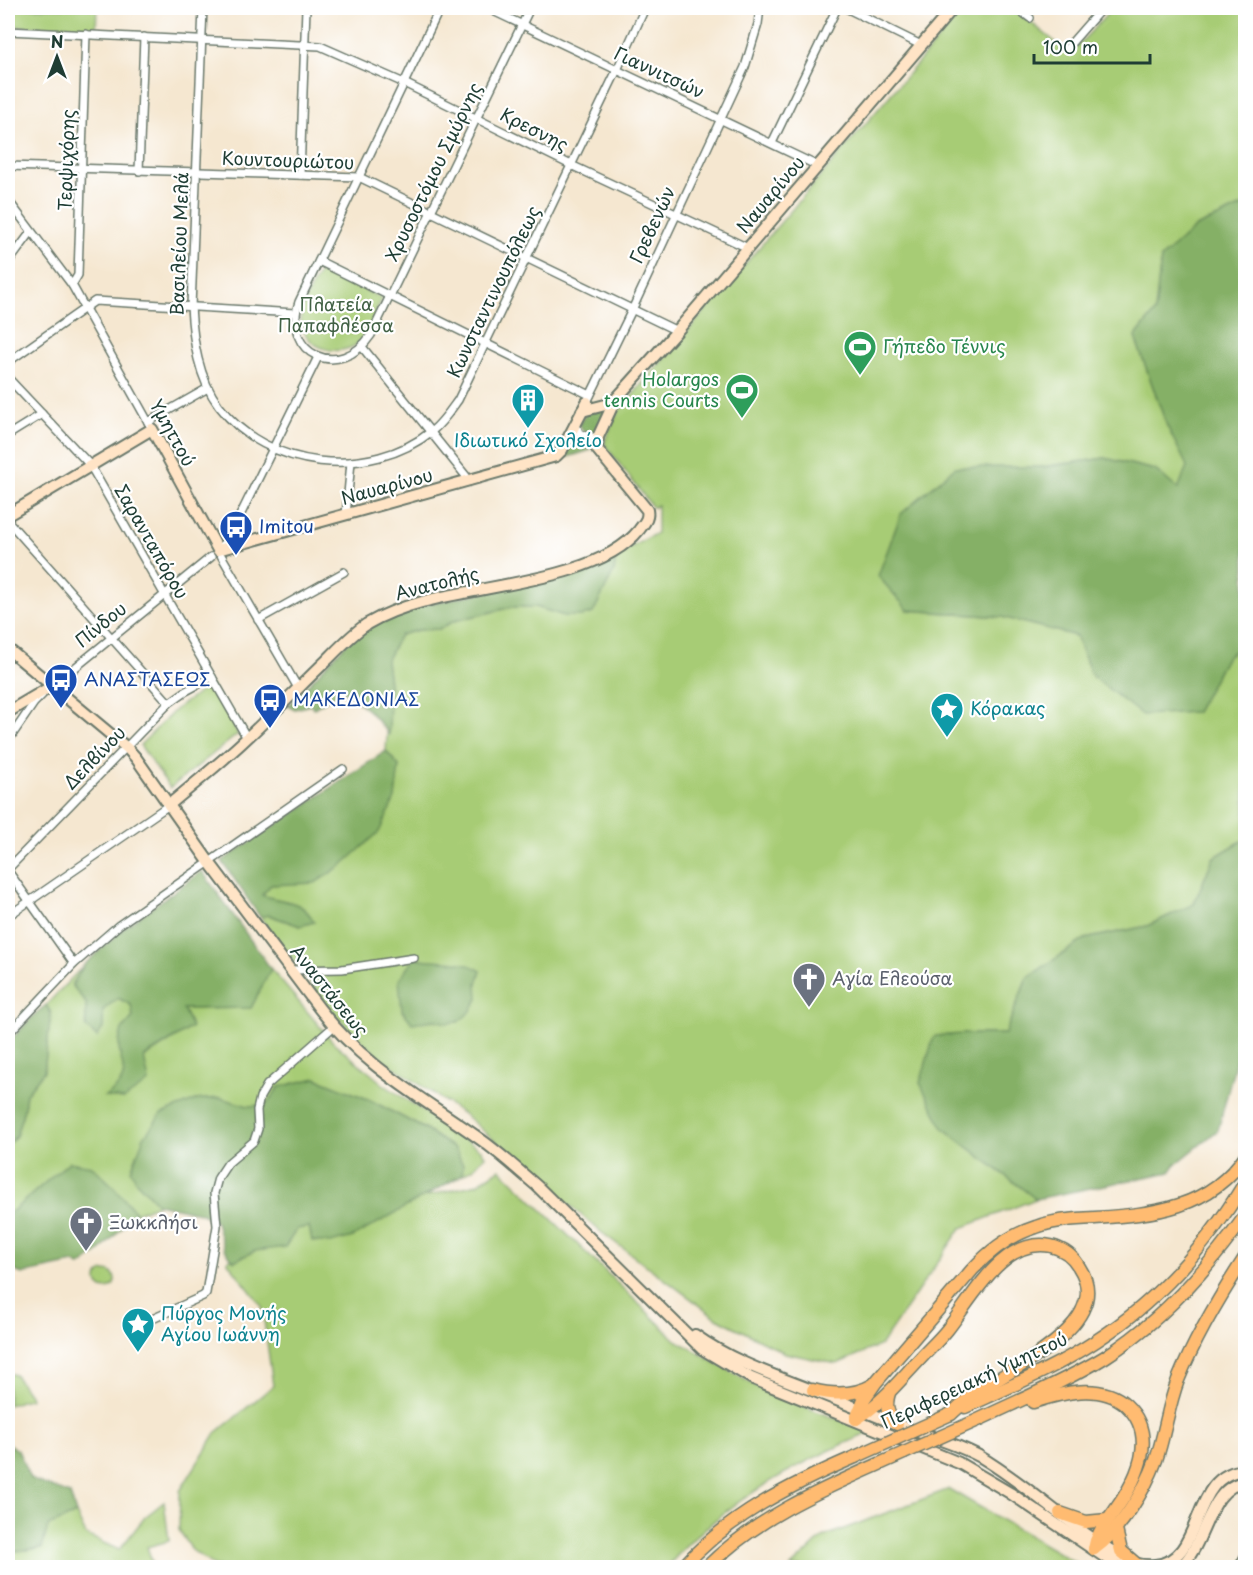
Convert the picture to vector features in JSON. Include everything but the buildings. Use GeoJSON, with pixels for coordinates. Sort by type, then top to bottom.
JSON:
{"type":"FeatureCollection","features":[{"type":"Feature","properties":{"kind":"highway"},"geometry":{"type":"LineString","coordinates":[[861,1413],[867,1393],[987,1253],[1036,1226],[1154,1213],[1182,1205],[1218,1184],[1245,1155]]}},
{"type":"Feature","properties":{"kind":"highway","name":"Περιφερειακή Υμηττού"},"geometry":{"type":"LineString","coordinates":[[682,1568],[711,1539],[764,1501],[1042,1371],[1095,1342],[1140,1308],[1196,1252],[1222,1218],[1245,1181]]}},
{"type":"Feature","properties":{"kind":"highway","name":"Περιφερειακή Υμηττού"},"geometry":{"type":"LineString","coordinates":[[706,1568],[733,1543],[774,1514],[819,1491],[978,1420],[1072,1375],[1105,1356],[1155,1319],[1198,1278],[1245,1215]]}},
{"type":"Feature","properties":{"kind":"highway"},"geometry":{"type":"LineString","coordinates":[[861,1413],[889,1393],[946,1332],[983,1282],[1005,1258],[1036,1245],[1047,1245],[1066,1252],[1081,1269],[1086,1284],[1085,1300],[1078,1317],[1049,1348],[974,1394],[951,1413]]}},
{"type":"Feature","properties":{"kind":"highway"},"geometry":{"type":"LineString","coordinates":[[1097,1544],[1116,1530],[1148,1478],[1155,1461],[1172,1398],[1188,1358],[1216,1304],[1245,1256]]}},
{"type":"Feature","properties":{"kind":"highway"},"geometry":{"type":"LineString","coordinates":[[813,1390],[825,1393],[850,1393],[862,1390],[876,1382]]}},
{"type":"Feature","properties":{"kind":"highway"},"geometry":{"type":"LineString","coordinates":[[978,1420],[1042,1399],[1073,1392],[1100,1392],[1123,1402],[1139,1421],[1144,1447],[1131,1485],[1107,1520],[1097,1544]]}},
{"type":"Feature","properties":{"kind":"highway"},"geometry":{"type":"LineString","coordinates":[[889,1393],[886,1407],[888,1414],[897,1424]]}},
{"type":"Feature","properties":{"kind":"highway"},"geometry":{"type":"LineString","coordinates":[[1060,1513],[1086,1522],[1107,1520]]}},
{"type":"Feature","properties":{"kind":"highway"},"geometry":{"type":"LineString","coordinates":[[1116,1530],[1121,1551],[1136,1564]]}},
{"type":"Feature","properties":{"kind":"street","name":"Βασιλείου Μελά"},"geometry":{"type":"LineString","coordinates":[[203,8],[191,306],[197,354],[208,388],[219,407],[235,424],[273,449]]}},
{"type":"Feature","properties":{"kind":"street"},"geometry":{"type":"LineString","coordinates":[[300,175],[306,8]]}},
{"type":"Feature","properties":{"kind":"street"},"geometry":{"type":"LineString","coordinates":[[440,8],[319,261],[296,313],[295,322],[301,342],[307,350],[318,357],[341,358],[363,348],[470,481]]}},
{"type":"Feature","properties":{"kind":"street","name":"Γιαννιτσών"},"geometry":{"type":"LineString","coordinates":[[487,8],[818,166]]}},
{"type":"Feature","properties":{"kind":"street","name":"Χρυσοστόμου Σμύρνης"},"geometry":{"type":"LineString","coordinates":[[363,348],[432,212],[530,8]]}},
{"type":"Feature","properties":{"kind":"street","name":"Κωνσταντινουπόλεως"},"geometry":{"type":"LineString","coordinates":[[273,449],[299,459],[323,463],[351,462],[386,454],[407,446],[431,432],[444,420],[458,400],[486,344],[645,8]]}},
{"type":"Feature","properties":{"kind":"street","name":"Γρεβενών"},"geometry":{"type":"LineString","coordinates":[[562,450],[632,310],[745,67],[758,24],[760,8]]}},
{"type":"Feature","properties":{"kind":"street"},"geometry":{"type":"LineString","coordinates":[[772,143],[837,8]]}},
{"type":"Feature","properties":{"kind":"street"},"geometry":{"type":"LineString","coordinates":[[846,8],[921,45]]}},
{"type":"Feature","properties":{"kind":"street","name":"Ναυαρίνου"},"geometry":{"type":"LineString","coordinates":[[597,449],[598,437],[613,403],[953,8]]}},
{"type":"Feature","properties":{"kind":"street"},"geometry":{"type":"LineString","coordinates":[[1017,8],[1030,18]]}},
{"type":"Feature","properties":{"kind":"street"},"geometry":{"type":"LineString","coordinates":[[1067,48],[1102,8]]}},
{"type":"Feature","properties":{"kind":"street","name":"Κρεσνης"},"geometry":{"type":"LineString","coordinates":[[8,31],[320,46],[404,82],[571,165],[748,248]]}},
{"type":"Feature","properties":{"kind":"street","name":"Τερψιχόρης"},"geometry":{"type":"LineString","coordinates":[[72,285],[78,275],[86,34]]}},
{"type":"Feature","properties":{"kind":"street"},"geometry":{"type":"LineString","coordinates":[[139,171],[144,37]]}},
{"type":"Feature","properties":{"kind":"street","name":"Κουντουριώτου"},"geometry":{"type":"LineString","coordinates":[[8,166],[359,177],[677,331]]}},
{"type":"Feature","properties":{"kind":"street","name":"Υμηττού"},"geometry":{"type":"LineString","coordinates":[[8,200],[72,285],[150,425],[215,553],[298,688]]}},
{"type":"Feature","properties":{"kind":"street"},"geometry":{"type":"LineString","coordinates":[[8,263],[31,232]]}},
{"type":"Feature","properties":{"kind":"street"},"geometry":{"type":"LineString","coordinates":[[319,261],[486,344],[586,403],[613,403]]}},
{"type":"Feature","properties":{"kind":"street"},"geometry":{"type":"LineString","coordinates":[[8,362],[95,301],[296,313]]}},
{"type":"Feature","properties":{"kind":"street","name":"Πίνδου"},"geometry":{"type":"LineString","coordinates":[[8,712],[52,686],[215,553],[230,536],[318,357]]}},
{"type":"Feature","properties":{"kind":"street","name":"Σαρανταπόρου"},"geometry":{"type":"LineString","coordinates":[[8,378],[90,465],[247,738]]}},
{"type":"Feature","properties":{"kind":"street"},"geometry":{"type":"LineString","coordinates":[[8,516],[208,388]]}},
{"type":"Feature","properties":{"kind":"street"},"geometry":{"type":"LineString","coordinates":[[8,435],[42,414]]}},
{"type":"Feature","properties":{"kind":"street"},"geometry":{"type":"LineString","coordinates":[[576,424],[579,433],[588,438],[598,437]]}},
{"type":"Feature","properties":{"kind":"street"},"geometry":{"type":"LineString","coordinates":[[568,439],[583,441],[597,449]]}},
{"type":"Feature","properties":{"kind":"street","name":"Ανατολής"},"geometry":{"type":"LineString","coordinates":[[169,805],[247,738],[347,640],[366,625],[388,613],[422,602],[549,576],[584,565],[611,553],[636,533],[646,520],[648,515],[646,510],[597,449]]}},
{"type":"Feature","properties":{"kind":"street","name":"Ναυαρίνου"},"geometry":{"type":"LineString","coordinates":[[215,553],[556,456],[562,450]]}},
{"type":"Feature","properties":{"kind":"street"},"geometry":{"type":"LineString","coordinates":[[346,515],[351,462]]}},
{"type":"Feature","properties":{"kind":"street"},"geometry":{"type":"LineString","coordinates":[[8,521],[170,703]]}},
{"type":"Feature","properties":{"kind":"street"},"geometry":{"type":"LineString","coordinates":[[258,620],[344,572]]}},
{"type":"Feature","properties":{"kind":"street","name":"Αναστάσεως"},"geometry":{"type":"LineString","coordinates":[[8,649],[136,758],[209,862],[333,1027],[362,1056],[481,1139],[537,1186],[665,1314]]}},
{"type":"Feature","properties":{"kind":"street","name":"Δελβίνου"},"geometry":{"type":"LineString","coordinates":[[8,870],[170,703],[212,677]]}},
{"type":"Feature","properties":{"kind":"street"},"geometry":{"type":"LineString","coordinates":[[8,741],[34,703],[52,686]]}},
{"type":"Feature","properties":{"kind":"street"},"geometry":{"type":"LineString","coordinates":[[8,1034],[74,964],[119,925],[343,770]]}},
{"type":"Feature","properties":{"kind":"street"},"geometry":{"type":"LineString","coordinates":[[8,916],[169,805]]}},
{"type":"Feature","properties":{"kind":"street"},"geometry":{"type":"LineString","coordinates":[[8,870],[74,964]]}},
{"type":"Feature","properties":{"kind":"street"},"geometry":{"type":"LineString","coordinates":[[290,970],[342,969],[414,958]]}},
{"type":"Feature","properties":{"kind":"street"},"geometry":{"type":"LineString","coordinates":[[148,1321],[206,1293],[217,1226],[214,1193],[218,1178],[228,1163],[254,1141],[258,1129],[257,1110],[260,1097],[267,1085],[333,1027]]}},
{"type":"Feature","properties":{"kind":"street"},"geometry":{"type":"LineString","coordinates":[[665,1314],[707,1344],[759,1370],[813,1390],[979,1473],[1097,1544],[1136,1564],[1156,1565],[1166,1563],[1175,1557],[1188,1538],[1213,1486],[1226,1474],[1245,1470]]}},
{"type":"Feature","properties":{"kind":"street"},"geometry":{"type":"LineString","coordinates":[[665,1314],[702,1349],[751,1378],[897,1424],[977,1455],[1060,1513],[1121,1568]]}},
{"type":"Feature","properties":{"kind":"street"},"geometry":{"type":"LineString","coordinates":[[1179,1568],[1192,1555],[1222,1494],[1232,1485],[1245,1482]]}},
{"type":"Feature","properties":{"kind":"street"},"geometry":{"type":"LineString","coordinates":[[1240,1568],[1245,1557]]}},
{"type":"Feature","properties":{"kind":"green space"},"geometry":{"type":"Polygon","coordinates":[[[8,8],[97,8],[96,30],[8,26],[8,8]]]}},
{"type":"Feature","properties":{"kind":"green space"},"geometry":{"type":"Polygon","coordinates":[[[965,8],[1013,8],[1070,54],[1113,8],[1245,8],[1245,205],[1196,227],[1161,258],[1155,312],[1135,337],[1167,426],[1188,466],[1178,490],[1155,470],[1105,458],[1042,467],[908,610],[1002,617],[1076,636],[1092,676],[1196,712],[1227,656],[1245,644],[1245,839],[1213,858],[1194,904],[1147,926],[1085,939],[1027,978],[1005,1034],[963,1034],[943,1128],[1036,1199],[961,1228],[881,1345],[837,1364],[785,1353],[717,1318],[601,1232],[466,1116],[378,1056],[336,1017],[260,917],[268,915],[300,926],[313,922],[309,915],[298,905],[261,896],[270,885],[290,883],[399,766],[386,751],[390,691],[386,661],[400,635],[418,630],[439,629],[454,621],[512,607],[536,607],[565,616],[608,583],[614,571],[616,555],[657,533],[657,505],[653,508],[605,445],[605,440],[618,412],[965,8]]]}},
{"type":"Feature","properties":{"kind":"green space"},"geometry":{"type":"Polygon","coordinates":[[[1245,205],[1245,644],[1227,656],[1196,712],[1142,715],[1092,676],[1076,636],[1002,617],[908,610],[878,576],[901,514],[955,467],[1042,467],[1105,458],[1155,470],[1178,489],[1187,466],[1167,426],[1135,337],[1155,312],[1161,258],[1196,227],[1245,205]]]}},
{"type":"Feature","properties":{"kind":"green space","name":"Πλατεία Παπαφλέσσα"},"geometry":{"type":"Polygon","coordinates":[[[321,269],[382,298],[365,336],[354,346],[344,350],[325,349],[316,345],[304,331],[301,321],[308,294],[321,269]]]}},
{"type":"Feature","properties":{"kind":"green space"},"geometry":{"type":"Polygon","coordinates":[[[607,409],[596,435],[583,431],[579,424],[586,413],[607,409]]]}},
{"type":"Feature","properties":{"kind":"green space"},"geometry":{"type":"Polygon","coordinates":[[[581,443],[591,450],[568,457],[564,453],[569,444],[581,443]]]}},
{"type":"Feature","properties":{"kind":"green space"},"geometry":{"type":"Polygon","coordinates":[[[616,555],[614,571],[593,613],[582,616],[564,616],[536,607],[512,607],[454,621],[439,629],[418,630],[400,635],[386,661],[390,691],[389,734],[369,711],[343,690],[314,708],[311,705],[295,709],[288,706],[347,643],[384,618],[423,605],[583,571],[616,555]]]}},
{"type":"Feature","properties":{"kind":"green space"},"geometry":{"type":"Polygon","coordinates":[[[211,684],[238,734],[170,788],[140,745],[176,709],[211,684]]]}},
{"type":"Feature","properties":{"kind":"green space"},"geometry":{"type":"Polygon","coordinates":[[[386,751],[399,766],[395,798],[379,832],[341,866],[315,883],[271,885],[262,895],[298,905],[309,914],[314,922],[300,926],[269,915],[260,917],[222,861],[386,751]]]}},
{"type":"Feature","properties":{"kind":"green space"},"geometry":{"type":"Polygon","coordinates":[[[1245,839],[1246,1019],[1218,1130],[1175,1165],[1170,1172],[1036,1199],[943,1128],[920,1083],[934,1036],[1005,1034],[1027,978],[1085,939],[1147,926],[1194,904],[1213,858],[1245,839]]]}},
{"type":"Feature","properties":{"kind":"green space"},"geometry":{"type":"Polygon","coordinates":[[[202,871],[271,969],[251,1008],[183,1009],[192,1027],[144,1057],[149,1082],[124,1099],[105,1097],[116,1088],[124,1073],[119,1043],[124,1027],[133,1017],[131,1005],[118,998],[103,1010],[103,1028],[97,1037],[86,1027],[86,1003],[72,985],[84,965],[124,928],[202,871]]]}},
{"type":"Feature","properties":{"kind":"green space"},"geometry":{"type":"Polygon","coordinates":[[[414,958],[456,962],[481,971],[477,983],[478,999],[470,1012],[458,1022],[446,1023],[435,1020],[412,1023],[402,1010],[399,980],[414,958]]]}},
{"type":"Feature","properties":{"kind":"green space"},"geometry":{"type":"Polygon","coordinates":[[[84,965],[72,985],[86,1003],[86,1027],[97,1037],[103,1028],[103,1010],[118,998],[131,1005],[133,1017],[120,1055],[124,1068],[123,1079],[117,1088],[106,1097],[124,1099],[144,1058],[192,1027],[183,1009],[251,1008],[271,969],[333,1042],[383,1084],[481,1150],[485,1156],[473,1169],[462,1175],[463,1165],[455,1149],[423,1128],[370,1100],[316,1078],[279,1087],[267,1105],[248,1106],[220,1098],[196,1100],[136,1181],[158,1204],[136,1213],[113,1186],[69,1162],[8,1215],[8,1145],[16,1136],[26,1094],[44,1071],[51,1013],[46,1005],[84,965]]]}},
{"type":"Feature","properties":{"kind":"green space"},"geometry":{"type":"Polygon","coordinates":[[[46,1005],[51,1013],[44,1071],[26,1094],[16,1136],[8,1145],[8,1043],[46,1005]]]}},
{"type":"Feature","properties":{"kind":"green space"},"geometry":{"type":"Polygon","coordinates":[[[316,1078],[370,1100],[423,1128],[455,1149],[463,1165],[462,1175],[353,1237],[330,1243],[312,1241],[309,1227],[297,1229],[285,1247],[255,1251],[234,1261],[224,1249],[216,1222],[200,1213],[158,1204],[136,1181],[131,1170],[144,1137],[161,1114],[196,1100],[220,1098],[248,1106],[266,1105],[279,1087],[316,1078]]]}},
{"type":"Feature","properties":{"kind":"green space"},"geometry":{"type":"Polygon","coordinates":[[[69,1162],[92,1166],[136,1213],[100,1251],[80,1266],[74,1263],[22,1274],[8,1268],[8,1215],[69,1162]]]}},
{"type":"Feature","properties":{"kind":"green space"},"geometry":{"type":"Polygon","coordinates":[[[500,1169],[676,1340],[768,1393],[872,1432],[816,1457],[761,1487],[711,1523],[667,1567],[215,1567],[192,1550],[179,1530],[180,1491],[216,1433],[273,1386],[262,1306],[227,1261],[276,1232],[477,1184],[500,1169]]]}},
{"type":"Feature","properties":{"kind":"green space"},"geometry":{"type":"Polygon","coordinates":[[[106,1271],[112,1274],[115,1280],[112,1286],[106,1289],[100,1286],[97,1280],[100,1274],[106,1271]]]}},
{"type":"Feature","properties":{"kind":"green space"},"geometry":{"type":"Polygon","coordinates":[[[8,1373],[15,1375],[31,1398],[8,1405],[8,1373]]]}},
{"type":"Feature","properties":{"kind":"green space"},"geometry":{"type":"Polygon","coordinates":[[[8,1444],[18,1450],[30,1479],[70,1494],[76,1514],[48,1526],[42,1548],[8,1552],[8,1444]]]}},
{"type":"Feature","properties":{"kind":"green space"},"geometry":{"type":"Polygon","coordinates":[[[949,1489],[1083,1567],[791,1567],[823,1537],[949,1489]]]}},
{"type":"Feature","properties":{"kind":"green space"},"geometry":{"type":"Polygon","coordinates":[[[164,1502],[169,1541],[147,1547],[154,1567],[8,1567],[8,1552],[42,1548],[47,1526],[76,1514],[86,1535],[119,1550],[145,1517],[164,1502]]]}},
{"type":"Feature","properties":{"kind":"place","name":"Γήπεδο Τέννις"},"geometry":{"type":"Point","coordinates":[860,376]}},
{"type":"Feature","properties":{"kind":"place","name":"Holargos tennis Courts"},"geometry":{"type":"Point","coordinates":[742,419]}},
{"type":"Feature","properties":{"kind":"place","name":"Ιδιωτικό Σχολείο"},"geometry":{"type":"Point","coordinates":[528,429]}},
{"type":"Feature","properties":{"kind":"place","name":"Imitou"},"geometry":{"type":"Point","coordinates":[236,556]}},
{"type":"Feature","properties":{"kind":"place","name":"ΑΝΑΣΤΑΣΕΩΣ"},"geometry":{"type":"Point","coordinates":[61,709]}},
{"type":"Feature","properties":{"kind":"place","name":"ΜΑΚΕΔΟΝΙΑΣ"},"geometry":{"type":"Point","coordinates":[270,729]}},
{"type":"Feature","properties":{"kind":"place","name":"Κόρακας"},"geometry":{"type":"Point","coordinates":[947,738]}},
{"type":"Feature","properties":{"kind":"place","name":"Αγία Ελεούσα"},"geometry":{"type":"Point","coordinates":[809,1008]}},
{"type":"Feature","properties":{"kind":"place","name":"Ξωκκλήσι"},"geometry":{"type":"Point","coordinates":[86,1252]}},
{"type":"Feature","properties":{"kind":"place","name":"Πύργος Μονής Αγίου Ιωάννη"},"geometry":{"type":"Point","coordinates":[138,1353]}}]}
